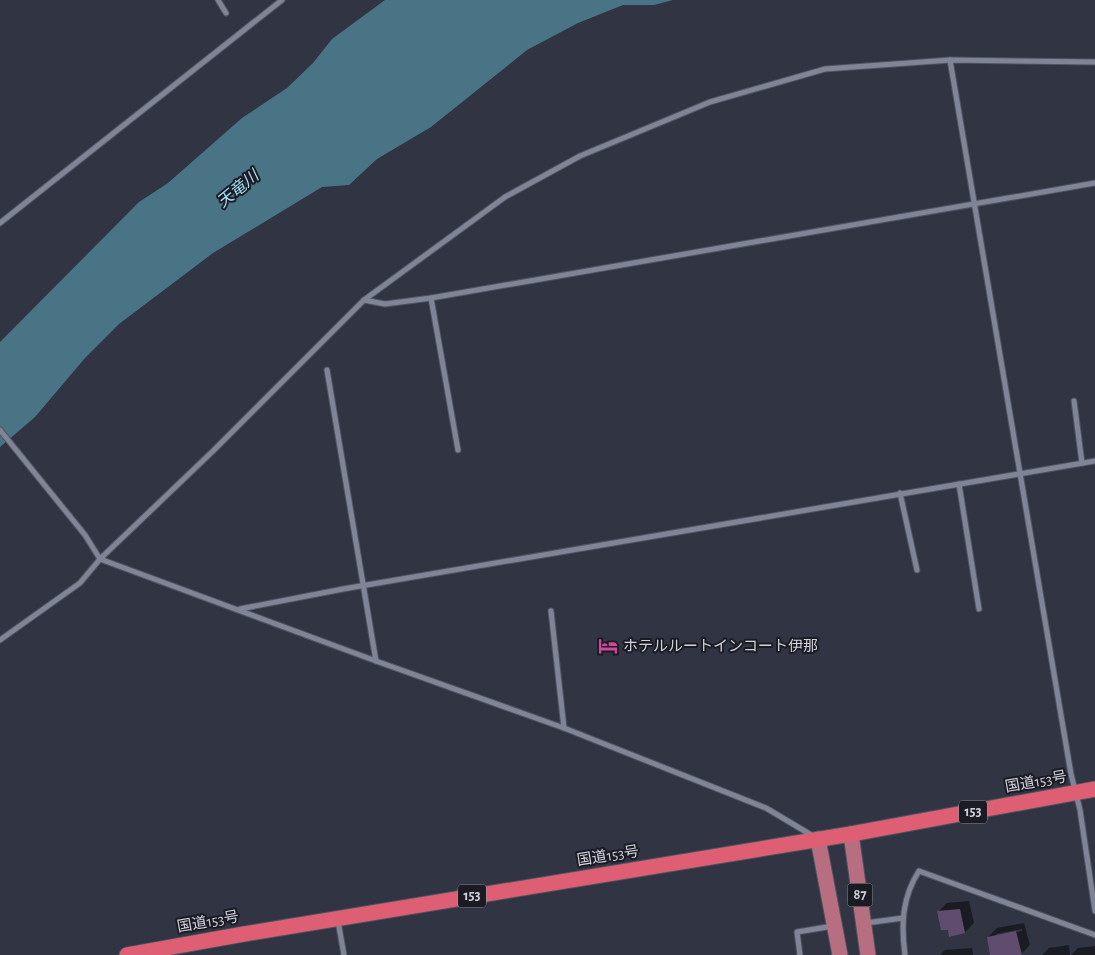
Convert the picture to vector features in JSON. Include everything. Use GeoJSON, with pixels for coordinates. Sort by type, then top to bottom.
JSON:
{"type":"FeatureCollection","features":[{"type":"Feature","properties":{"kind":"highway","name":"国道153号"},"geometry":{"type":"LineString","coordinates":[[126,955],[338,918],[851,834],[1095,790]]}},
{"type":"Feature","properties":{"kind":"main road","name":"87"},"geometry":{"type":"LineString","coordinates":[[851,834],[868,955]]}},
{"type":"Feature","properties":{"kind":"main road","name":"87"},"geometry":{"type":"LineString","coordinates":[[818,839],[840,955]]}},
{"type":"Feature","properties":{"kind":"street"},"geometry":{"type":"LineString","coordinates":[[218,0],[226,13]]}},
{"type":"Feature","properties":{"kind":"street"},"geometry":{"type":"LineString","coordinates":[[0,223],[282,0]]}},
{"type":"Feature","properties":{"kind":"street"},"geometry":{"type":"LineString","coordinates":[[950,60],[976,203],[1019,473],[1095,911]]}},
{"type":"Feature","properties":{"kind":"street"},"geometry":{"type":"LineString","coordinates":[[0,640],[80,583],[100,559],[213,451],[364,300],[505,197],[580,156],[632,132],[710,102],[825,69],[950,60],[1095,62]]}},
{"type":"Feature","properties":{"kind":"street"},"geometry":{"type":"LineString","coordinates":[[364,300],[385,304],[431,298],[1095,183]]}},
{"type":"Feature","properties":{"kind":"street"},"geometry":{"type":"LineString","coordinates":[[431,298],[458,450]]}},
{"type":"Feature","properties":{"kind":"street"},"geometry":{"type":"LineString","coordinates":[[327,370],[365,586],[376,661]]}},
{"type":"Feature","properties":{"kind":"street"},"geometry":{"type":"LineString","coordinates":[[1074,401],[1082,463]]}},
{"type":"Feature","properties":{"kind":"street"},"geometry":{"type":"LineString","coordinates":[[0,430],[86,535],[100,559],[564,728],[766,808],[818,839]]}},
{"type":"Feature","properties":{"kind":"street"},"geometry":{"type":"LineString","coordinates":[[239,609],[593,548],[900,492],[1095,461]]}},
{"type":"Feature","properties":{"kind":"street"},"geometry":{"type":"LineString","coordinates":[[959,484],[979,609]]}},
{"type":"Feature","properties":{"kind":"street"},"geometry":{"type":"LineString","coordinates":[[900,492],[918,570]]}},
{"type":"Feature","properties":{"kind":"street"},"geometry":{"type":"LineString","coordinates":[[551,611],[564,728]]}},
{"type":"Feature","properties":{"kind":"street"},"geometry":{"type":"LineString","coordinates":[[905,955],[901,926],[910,886],[919,871],[1095,935]]}},
{"type":"Feature","properties":{"kind":"street"},"geometry":{"type":"LineString","coordinates":[[338,918],[344,955]]}},
{"type":"Feature","properties":{"kind":"street"},"geometry":{"type":"LineString","coordinates":[[864,923],[903,918]]}},
{"type":"Feature","properties":{"kind":"street"},"geometry":{"type":"LineString","coordinates":[[800,955],[797,932],[836,926]]}},
{"type":"Feature","properties":{"kind":"water","name":"天竜川"},"geometry":{"type":"Polygon","coordinates":[[[385,0],[673,0],[654,5],[623,5],[578,23],[527,50],[431,127],[377,159],[349,185],[322,187],[213,253],[119,324],[85,358],[35,417],[0,447],[0,342],[139,202],[168,183],[242,118],[287,88],[313,63],[332,39],[385,0]]]}},
{"type":"Feature","properties":{"kind":"building"},"geometry":{"type":"Polygon","coordinates":[[[960,909],[965,933],[949,937],[948,930],[941,930],[937,911],[960,909]]]}},
{"type":"Feature","properties":{"kind":"building"},"geometry":{"type":"Polygon","coordinates":[[[1016,931],[1022,955],[990,955],[987,937],[1016,931]]]}},
{"type":"Feature","properties":{"kind":"place","name":"ホテルルートインコート伊那"},"geometry":{"type":"Point","coordinates":[608,646]}}]}
